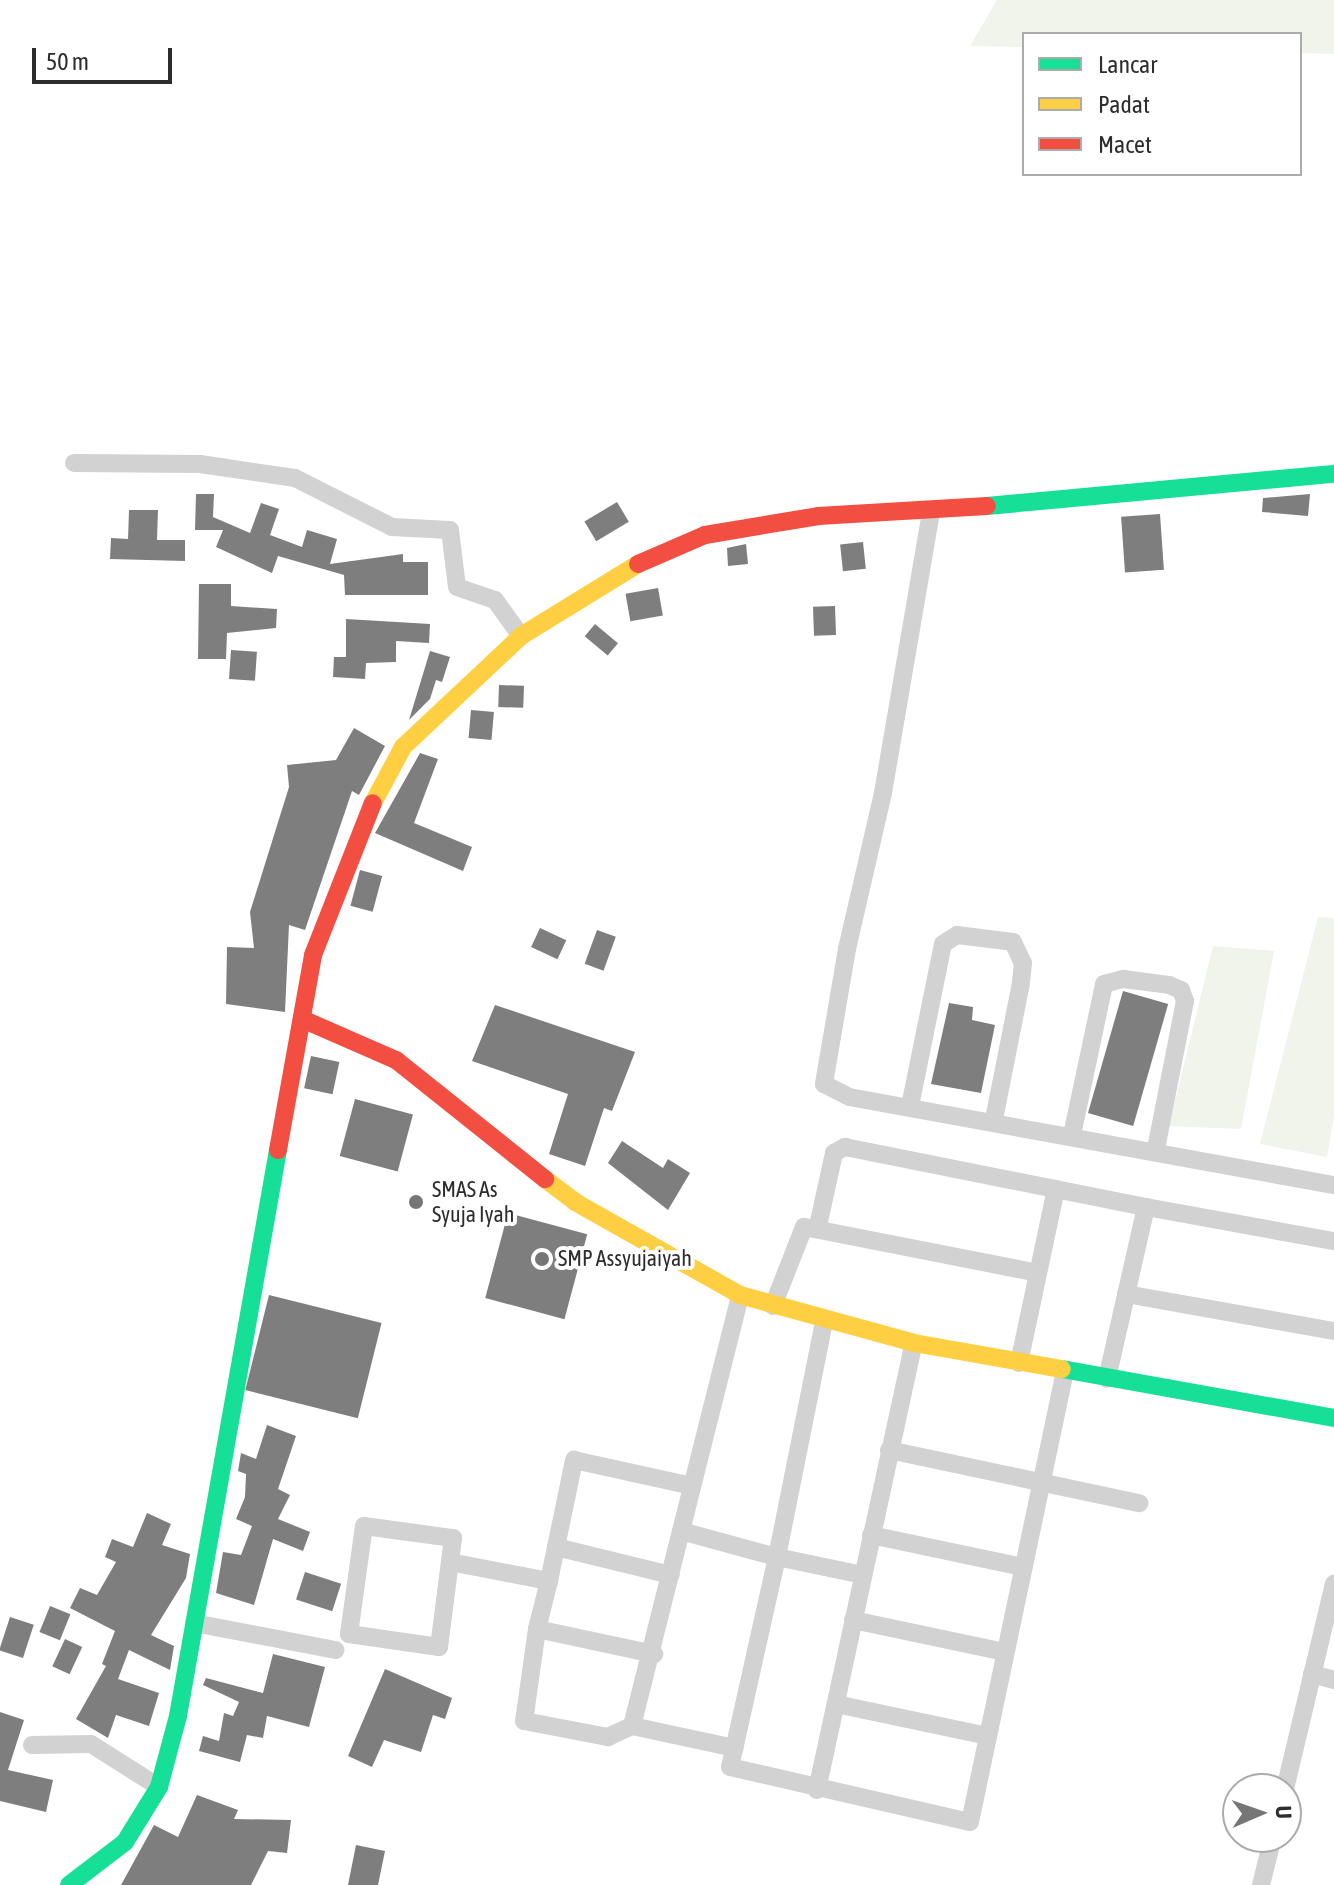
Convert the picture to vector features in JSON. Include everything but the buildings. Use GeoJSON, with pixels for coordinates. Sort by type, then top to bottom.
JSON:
{"type":"FeatureCollection","features":[{"type":"Feature","properties":{"kind":"street"},"geometry":{"type":"LineString","coordinates":[[74,463],[200,464],[295,478],[392,527],[450,530],[457,587],[495,600],[521,636]]}},
{"type":"Feature","properties":{"kind":"street"},"geometry":{"type":"LineString","coordinates":[[69,1885],[125,1842],[159,1787],[194,1623],[302,1019],[336,881],[376,794],[403,747],[521,636],[609,577],[705,535],[818,516],[931,512],[1334,474]]}},
{"type":"Feature","properties":{"kind":"street"},"geometry":{"type":"LineString","coordinates":[[931,512],[883,793],[847,949],[824,1084],[849,1097],[994,1119],[1334,1185]]}},
{"type":"Feature","properties":{"kind":"street"},"geometry":{"type":"LineString","coordinates":[[910,1106],[943,944],[957,935],[1013,942],[1023,963],[1021,983],[994,1119]]}},
{"type":"Feature","properties":{"kind":"street"},"geometry":{"type":"LineString","coordinates":[[1072,1135],[1104,984],[1123,979],[1169,985],[1181,990],[1185,1001],[1156,1149]]}},
{"type":"Feature","properties":{"kind":"street"},"geometry":{"type":"LineString","coordinates":[[302,1019],[396,1060],[575,1202],[740,1295],[824,1322],[914,1343],[1334,1418]]}},
{"type":"Feature","properties":{"kind":"street"},"geometry":{"type":"LineString","coordinates":[[818,1226],[834,1153],[845,1147],[1334,1241]]}},
{"type":"Feature","properties":{"kind":"street"},"geometry":{"type":"LineString","coordinates":[[1019,1363],[1056,1189]]}},
{"type":"Feature","properties":{"kind":"street"},"geometry":{"type":"LineString","coordinates":[[1107,1379],[1146,1207]]}},
{"type":"Feature","properties":{"kind":"street"},"geometry":{"type":"LineString","coordinates":[[773,1306],[797,1233],[818,1226],[1038,1273]]}},
{"type":"Feature","properties":{"kind":"street"},"geometry":{"type":"LineString","coordinates":[[1126,1294],[1333,1326]]}},
{"type":"Feature","properties":{"kind":"street"},"geometry":{"type":"LineString","coordinates":[[632,1726],[654,1654],[740,1295]]}},
{"type":"Feature","properties":{"kind":"street"},"geometry":{"type":"LineString","coordinates":[[824,1322],[777,1557],[730,1767],[817,1790],[970,1822],[1065,1372]]}},
{"type":"Feature","properties":{"kind":"street"},"geometry":{"type":"LineString","coordinates":[[817,1790],[914,1343]]}},
{"type":"Feature","properties":{"kind":"street"},"geometry":{"type":"LineString","coordinates":[[889,1450],[1139,1503]]}},
{"type":"Feature","properties":{"kind":"street"},"geometry":{"type":"LineString","coordinates":[[692,1486],[574,1460],[537,1629],[524,1721],[608,1737],[632,1726],[735,1748]]}},
{"type":"Feature","properties":{"kind":"street"},"geometry":{"type":"LineString","coordinates":[[364,1526],[453,1538],[450,1562],[439,1647],[349,1634],[364,1526]]}},
{"type":"Feature","properties":{"kind":"street"},"geometry":{"type":"LineString","coordinates":[[681,1531],[777,1557],[863,1575]]}},
{"type":"Feature","properties":{"kind":"street"},"geometry":{"type":"LineString","coordinates":[[871,1535],[1023,1567]]}},
{"type":"Feature","properties":{"kind":"street"},"geometry":{"type":"LineString","coordinates":[[556,1547],[671,1575]]}},
{"type":"Feature","properties":{"kind":"street"},"geometry":{"type":"LineString","coordinates":[[450,1562],[549,1581]]}},
{"type":"Feature","properties":{"kind":"street"},"geometry":{"type":"LineString","coordinates":[[1289,1773],[1334,1584]]}},
{"type":"Feature","properties":{"kind":"street"},"geometry":{"type":"LineString","coordinates":[[853,1620],[1005,1652]]}},
{"type":"Feature","properties":{"kind":"street"},"geometry":{"type":"LineString","coordinates":[[194,1623],[335,1650]]}},
{"type":"Feature","properties":{"kind":"street"},"geometry":{"type":"LineString","coordinates":[[537,1629],[654,1654]]}},
{"type":"Feature","properties":{"kind":"street"},"geometry":{"type":"LineString","coordinates":[[1312,1674],[1334,1680]]}},
{"type":"Feature","properties":{"kind":"street"},"geometry":{"type":"LineString","coordinates":[[836,1704],[988,1736]]}},
{"type":"Feature","properties":{"kind":"street"},"geometry":{"type":"LineString","coordinates":[[32,1745],[91,1744],[159,1787]]}},
{"type":"Feature","properties":{"kind":"street"},"geometry":{"type":"LineString","coordinates":[[1261,1885],[1269,1853]]}},
{"type":"Feature","properties":{"kind":"shaded area"},"geometry":{"type":"Polygon","coordinates":[[[997,0],[1334,0],[1334,54],[1302,53],[1302,32],[1022,32],[1022,47],[970,46],[997,0]]]}},
{"type":"Feature","properties":{"kind":"shaded area"},"geometry":{"type":"Polygon","coordinates":[[[1318,917],[1334,918],[1334,1116],[1327,1157],[1260,1144],[1318,917]]]}},
{"type":"Feature","properties":{"kind":"shaded area"},"geometry":{"type":"Polygon","coordinates":[[[1213,946],[1274,951],[1241,1129],[1169,1126],[1213,946]]]}},
{"type":"Feature","properties":{"kind":"traffic: fast"},"geometry":{"type":"LineString","coordinates":[[987,506],[1334,474]]}},
{"type":"Feature","properties":{"kind":"traffic: fast"},"geometry":{"type":"LineString","coordinates":[[69,1885],[125,1842],[159,1787],[178,1716],[278,1150]]}},
{"type":"Feature","properties":{"kind":"traffic: fast"},"geometry":{"type":"LineString","coordinates":[[1062,1369],[1334,1418]]}},
{"type":"Feature","properties":{"kind":"traffic: slow"},"geometry":{"type":"LineString","coordinates":[[373,803],[403,747],[521,636],[638,564]]}},
{"type":"Feature","properties":{"kind":"traffic: slow"},"geometry":{"type":"LineString","coordinates":[[545,1179],[575,1202],[740,1295],[914,1343],[1062,1369]]}},
{"type":"Feature","properties":{"kind":"traffic: jam"},"geometry":{"type":"LineString","coordinates":[[638,564],[705,535],[818,516],[987,506]]}},
{"type":"Feature","properties":{"kind":"traffic: jam"},"geometry":{"type":"LineString","coordinates":[[278,1150],[313,955],[373,803]]}},
{"type":"Feature","properties":{"kind":"traffic: jam"},"geometry":{"type":"LineString","coordinates":[[302,1019],[396,1060],[545,1179]]}},
{"type":"Feature","properties":{"kind":"place","name":"SMAS As Syuja Iyah"},"geometry":{"type":"Point","coordinates":[416,1202]}},
{"type":"Feature","properties":{"kind":"place","name":"SMP Assyujaiyah"},"geometry":{"type":"Point","coordinates":[542,1259]}}]}
